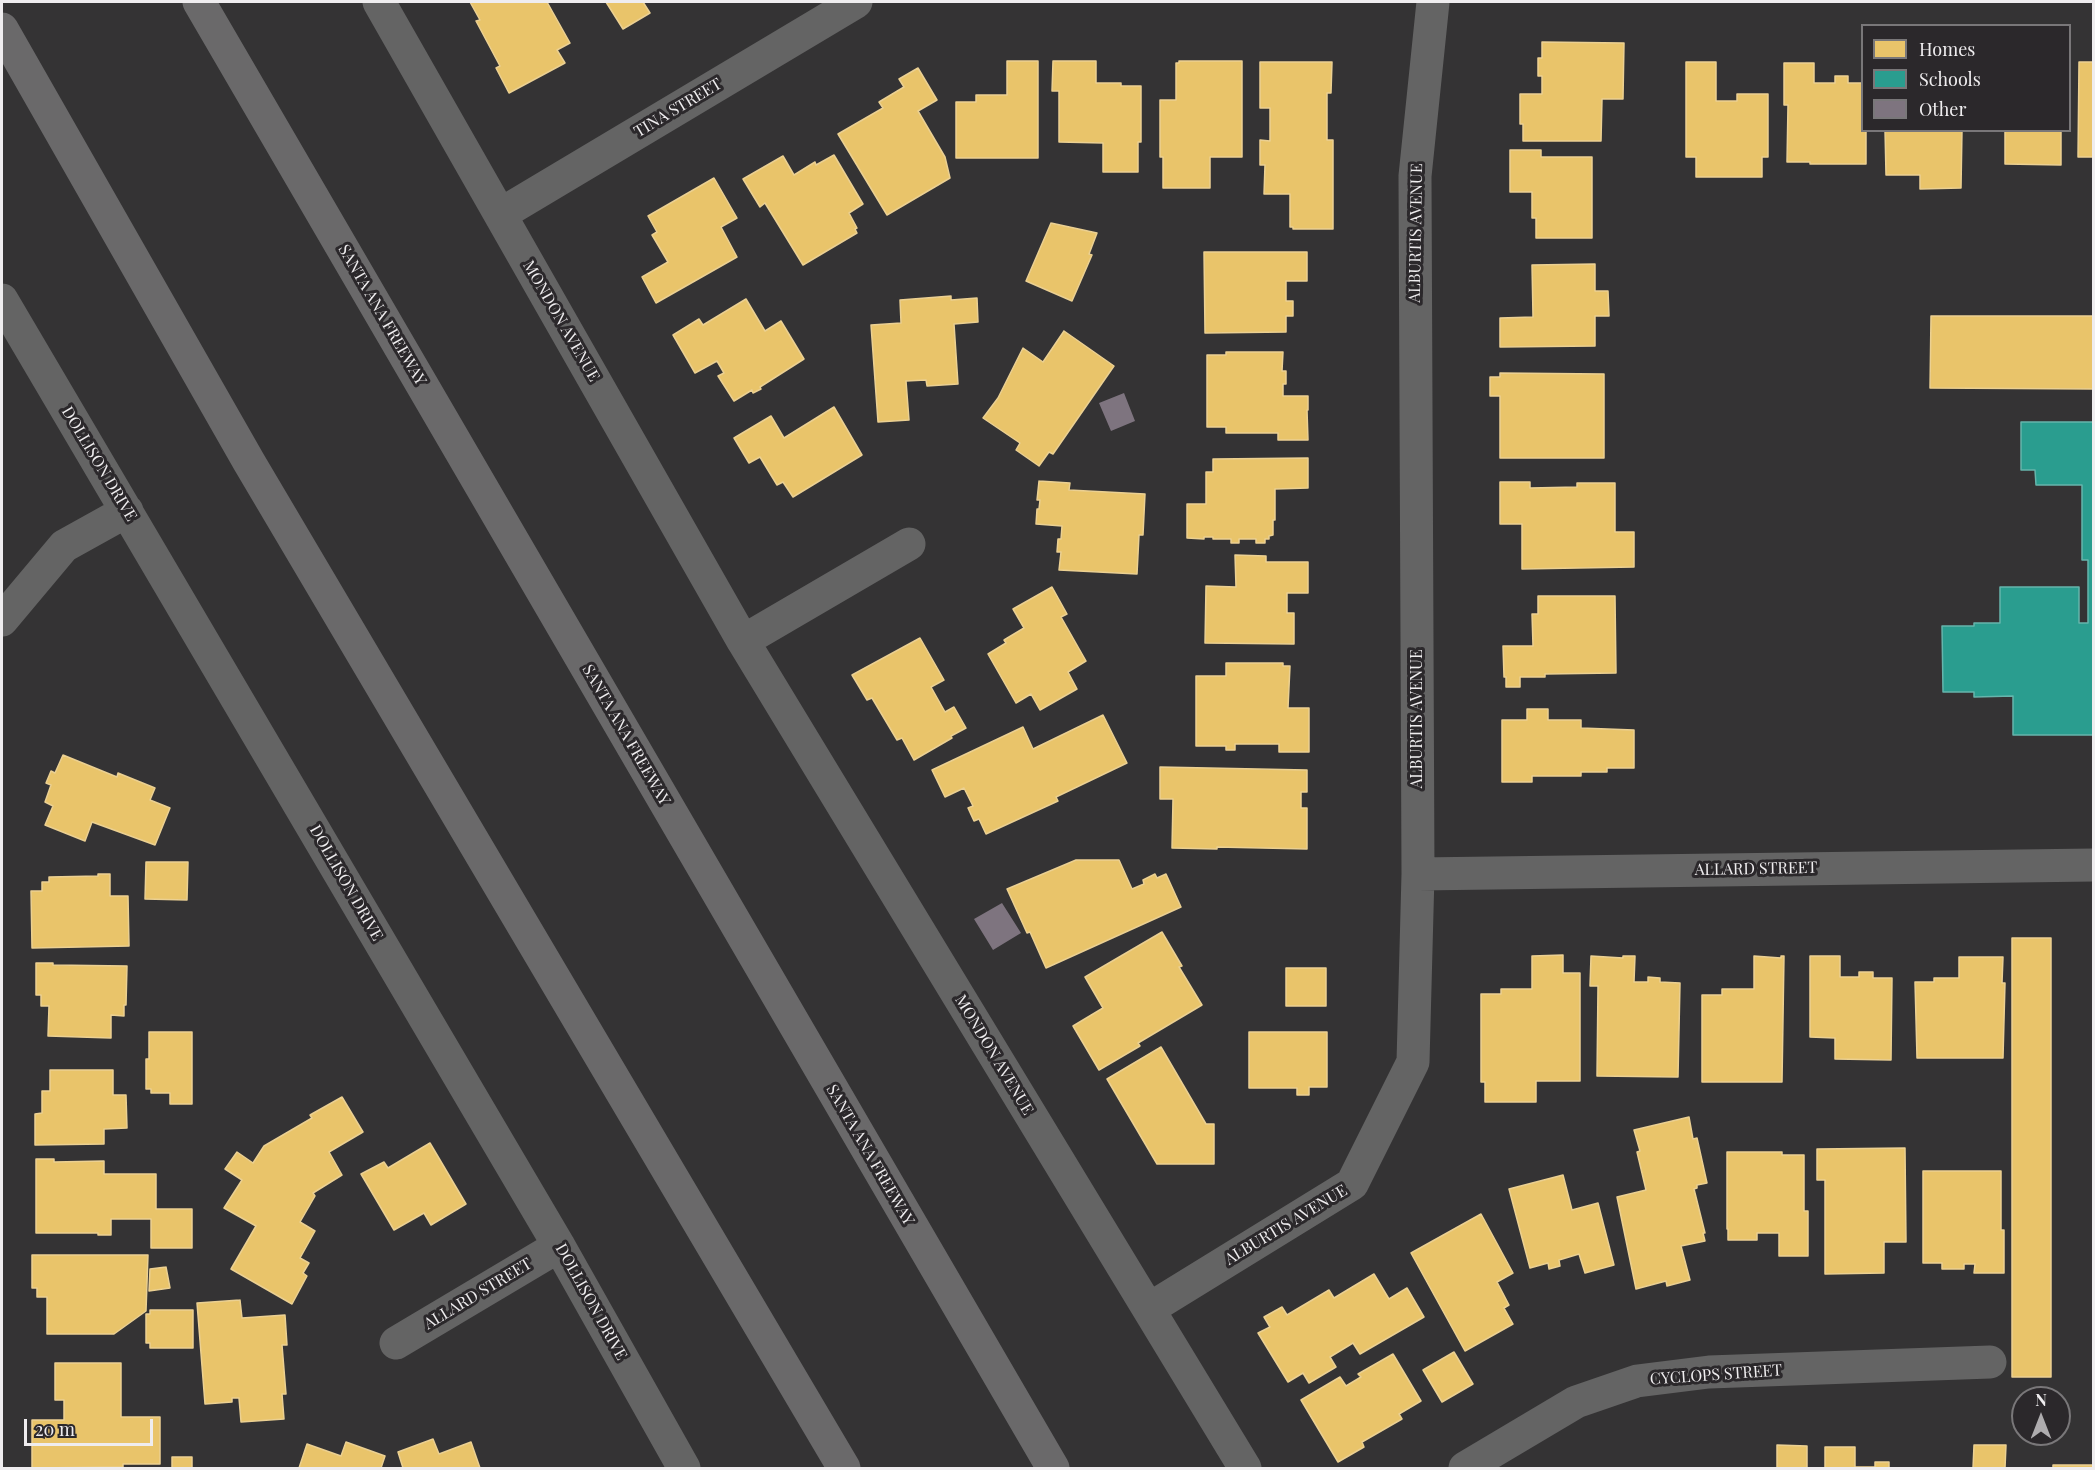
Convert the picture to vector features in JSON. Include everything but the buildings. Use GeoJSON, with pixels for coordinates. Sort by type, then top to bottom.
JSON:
{"type":"FeatureCollection","features":[{"type":"Feature","properties":{"kind":"highway","name":"SANTA ANA FREEWAY"},"geometry":{"type":"LineString","coordinates":[[200,2],[1053,1468]]}},
{"type":"Feature","properties":{"kind":"highway"},"geometry":{"type":"LineString","coordinates":[[2,29],[249,462],[844,1468]]}},
{"type":"Feature","properties":{"kind":"street","name":"MONDON AVENUE"},"geometry":{"type":"LineString","coordinates":[[379,2],[743,641],[1245,1468]]}},
{"type":"Feature","properties":{"kind":"street","name":"TINA STREET"},"geometry":{"type":"LineString","coordinates":[[501,214],[856,2]]}},
{"type":"Feature","properties":{"kind":"street","name":"ALBURTIS AVENUE"},"geometry":{"type":"LineString","coordinates":[[1149,1309],[1352,1184],[1413,1062],[1418,874],[1415,176],[1433,2]]}},
{"type":"Feature","properties":{"kind":"street","name":"DOLLISON DRIVE"},"geometry":{"type":"LineString","coordinates":[[2,300],[559,1246],[684,1468]]}},
{"type":"Feature","properties":{"kind":"street"},"geometry":{"type":"LineString","coordinates":[[2,620],[64,546],[127,511]]}},
{"type":"Feature","properties":{"kind":"street"},"geometry":{"type":"LineString","coordinates":[[743,641],[909,544]]}},
{"type":"Feature","properties":{"kind":"street","name":"ALLARD STREET"},"geometry":{"type":"LineString","coordinates":[[1418,874],[2094,865]]}},
{"type":"Feature","properties":{"kind":"street","name":"ALLARD STREET"},"geometry":{"type":"LineString","coordinates":[[396,1342],[559,1246]]}},
{"type":"Feature","properties":{"kind":"street","name":"CYCLOPS STREET"},"geometry":{"type":"LineString","coordinates":[[1465,1468],[1576,1402],[1637,1381],[1709,1372],[1990,1362]]}}]}
